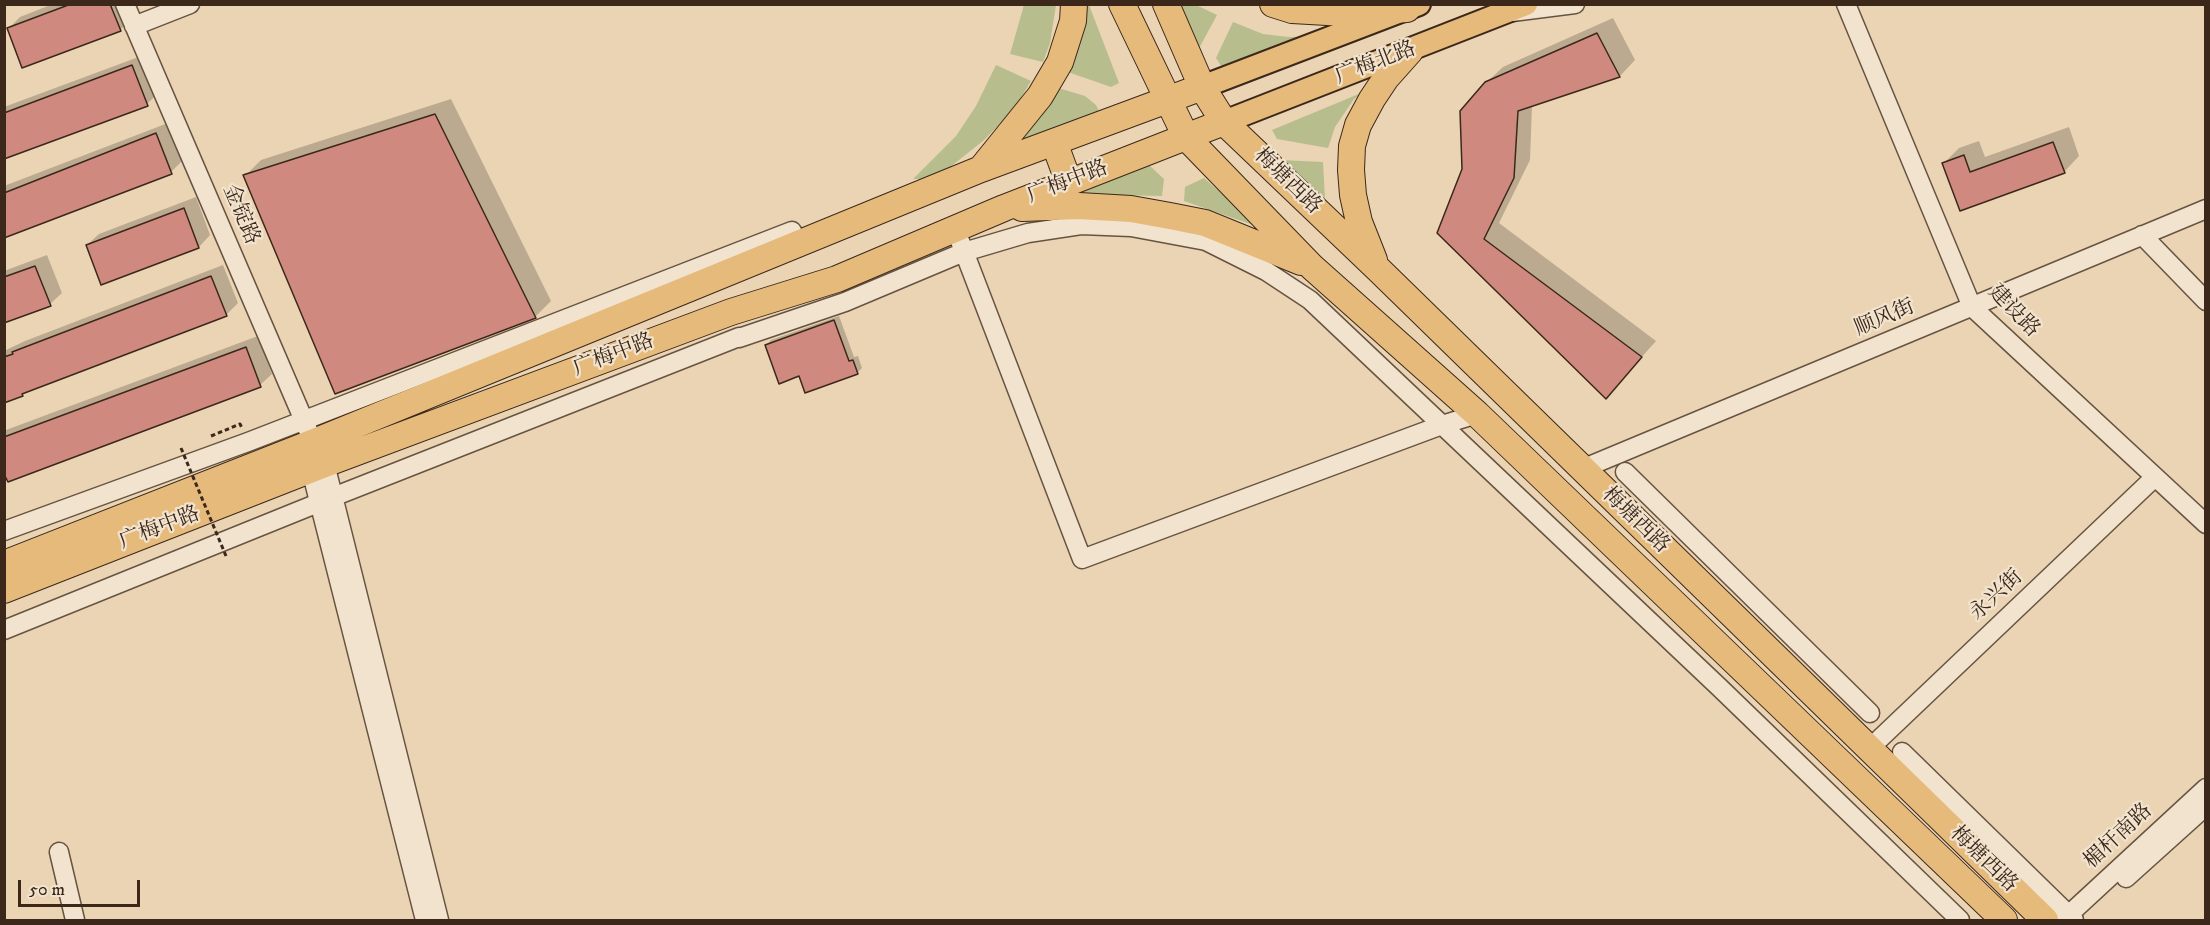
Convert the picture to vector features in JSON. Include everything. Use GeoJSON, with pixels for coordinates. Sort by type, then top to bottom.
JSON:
{"type":"FeatureCollection","features":[{"type":"Feature","properties":{"kind":"highway"},"geometry":{"type":"LineString","coordinates":[[981,170],[1040,96],[1060,62],[1073,21],[1074,4]]}},
{"type":"Feature","properties":{"kind":"highway","name":"梅塘西路"},"geometry":{"type":"LineString","coordinates":[[1122,4],[1186,138],[1312,267],[1477,414],[2004,921]]}},
{"type":"Feature","properties":{"kind":"highway","name":"梅塘西路"},"geometry":{"type":"LineString","coordinates":[[1166,4],[1202,87],[1224,122],[1378,269],[1869,749],[2066,919]]}},
{"type":"Feature","properties":{"kind":"highway"},"geometry":{"type":"LineString","coordinates":[[1273,4],[1292,10],[1345,14],[1413,7]]}},
{"type":"Feature","properties":{"kind":"highway"},"geometry":{"type":"LineString","coordinates":[[1378,269],[1359,222],[1353,195],[1352,146],[1358,125],[1372,99],[1386,78],[1410,51]]}},
{"type":"Feature","properties":{"kind":"highway","name":"广梅中路"},"geometry":{"type":"LineString","coordinates":[[4,590],[314,449],[798,244],[981,170],[1202,87]]}},
{"type":"Feature","properties":{"kind":"highway","name":"广梅中路"},"geometry":{"type":"LineString","coordinates":[[4,564],[314,449],[837,279],[1004,208],[1224,122]]}},
{"type":"Feature","properties":{"kind":"highway"},"geometry":{"type":"LineString","coordinates":[[1054,142],[1069,183]]}},
{"type":"Feature","properties":{"kind":"highway"},"geometry":{"type":"LineString","coordinates":[[1004,208],[1079,206],[1131,209],[1205,223],[1249,239],[1312,267]]}},
{"type":"Feature","properties":{"kind":"main road","name":"广梅北路"},"geometry":{"type":"LineString","coordinates":[[1224,122],[1526,4]]}},
{"type":"Feature","properties":{"kind":"main road","name":"广梅北路"},"geometry":{"type":"LineString","coordinates":[[1202,87],[1413,7]]}},
{"type":"Feature","properties":{"kind":"street","name":"金锭路"},"geometry":{"type":"LineString","coordinates":[[125,4],[314,449],[326,499]]}},
{"type":"Feature","properties":{"kind":"street"},"geometry":{"type":"LineString","coordinates":[[134,26],[190,4]]}},
{"type":"Feature","properties":{"kind":"street"},"geometry":{"type":"LineString","coordinates":[[1504,13],[1575,4]]}},
{"type":"Feature","properties":{"kind":"street","name":"建设路"},"geometry":{"type":"LineString","coordinates":[[1846,4],[1972,307],[2205,524]]}},
{"type":"Feature","properties":{"kind":"street","name":"顺风街"},"geometry":{"type":"LineString","coordinates":[[1582,469],[2205,210]]}},
{"type":"Feature","properties":{"kind":"street"},"geometry":{"type":"LineString","coordinates":[[4,630],[326,499],[739,337],[845,302],[964,252],[1028,233],[1081,225],[1131,227],[1206,242],[1266,271],[1310,300],[1719,687],[1960,921]]}},
{"type":"Feature","properties":{"kind":"street"},"geometry":{"type":"LineString","coordinates":[[956,228],[1082,559],[1477,414]]}},
{"type":"Feature","properties":{"kind":"street"},"geometry":{"type":"LineString","coordinates":[[2142,235],[2205,301]]}},
{"type":"Feature","properties":{"kind":"street"},"geometry":{"type":"LineString","coordinates":[[4,531],[314,449]]}},
{"type":"Feature","properties":{"kind":"street"},"geometry":{"type":"LineString","coordinates":[[1625,472],[1870,713]]}},
{"type":"Feature","properties":{"kind":"street","name":"永兴街"},"geometry":{"type":"LineString","coordinates":[[1869,749],[2155,477]]}},
{"type":"Feature","properties":{"kind":"street"},"geometry":{"type":"LineString","coordinates":[[326,499],[425,921]]}},
{"type":"Feature","properties":{"kind":"street"},"geometry":{"type":"LineString","coordinates":[[326,499],[439,921]]}},
{"type":"Feature","properties":{"kind":"street"},"geometry":{"type":"LineString","coordinates":[[1902,752],[2066,919]]}},
{"type":"Feature","properties":{"kind":"street","name":"楣杆南路"},"geometry":{"type":"LineString","coordinates":[[2066,919],[2205,788]]}},
{"type":"Feature","properties":{"kind":"street","name":"楣杆南路"},"geometry":{"type":"LineString","coordinates":[[2066,919],[2205,806]]}},
{"type":"Feature","properties":{"kind":"street"},"geometry":{"type":"LineString","coordinates":[[59,852],[75,921]]}},
{"type":"Feature","properties":{"kind":"path"},"geometry":{"type":"LineString","coordinates":[[181,448],[226,556]]}},
{"type":"Feature","properties":{"kind":"green space"},"geometry":{"type":"Polygon","coordinates":[[[1024,5],[1056,5],[1050,43],[1043,62],[1010,54],[1024,5]]]}},
{"type":"Feature","properties":{"kind":"green space"},"geometry":{"type":"Polygon","coordinates":[[[1081,5],[1089,5],[1119,83],[1111,87],[1062,70],[1081,5]]]}},
{"type":"Feature","properties":{"kind":"green space"},"geometry":{"type":"Polygon","coordinates":[[[1165,5],[1196,5],[1217,15],[1197,52],[1165,5]]]}},
{"type":"Feature","properties":{"kind":"green space"},"geometry":{"type":"Polygon","coordinates":[[[1233,22],[1263,34],[1288,37],[1322,36],[1225,72],[1216,58],[1233,22]]]}},
{"type":"Feature","properties":{"kind":"green space"},"geometry":{"type":"Polygon","coordinates":[[[996,65],[1031,81],[1014,109],[983,141],[945,171],[926,179],[913,179],[956,136],[976,106],[996,65]]]}},
{"type":"Feature","properties":{"kind":"green space"},"geometry":{"type":"Polygon","coordinates":[[[1055,87],[1085,96],[1096,105],[1102,117],[1003,156],[1055,87]]]}},
{"type":"Feature","properties":{"kind":"green space"},"geometry":{"type":"Polygon","coordinates":[[[1366,91],[1354,99],[1335,127],[1328,148],[1277,139],[1272,130],[1366,91]]]}},
{"type":"Feature","properties":{"kind":"green space"},"geometry":{"type":"Polygon","coordinates":[[[1280,160],[1323,162],[1325,200],[1329,221],[1280,160]]]}},
{"type":"Feature","properties":{"kind":"green space"},"geometry":{"type":"Polygon","coordinates":[[[1149,165],[1164,179],[1162,196],[1073,194],[1149,165]]]}},
{"type":"Feature","properties":{"kind":"green space"},"geometry":{"type":"Polygon","coordinates":[[[1204,178],[1259,227],[1184,201],[1185,187],[1204,178]]]}},
{"type":"Feature","properties":{"kind":"building"},"geometry":{"type":"Polygon","coordinates":[[[71,4],[110,4],[121,31],[22,68],[7,28],[71,4]]]}},
{"type":"Feature","properties":{"kind":"building"},"geometry":{"type":"Polygon","coordinates":[[[1597,33],[1620,77],[1518,111],[1514,178],[1484,239],[1642,357],[1606,399],[1437,233],[1462,169],[1460,111],[1485,82],[1597,33]]]}},
{"type":"Feature","properties":{"kind":"building"},"geometry":{"type":"Polygon","coordinates":[[[132,65],[148,106],[4,159],[4,113],[132,65]]]}},
{"type":"Feature","properties":{"kind":"building"},"geometry":{"type":"Polygon","coordinates":[[[435,114],[536,318],[335,394],[243,175],[435,114]]]}},
{"type":"Feature","properties":{"kind":"building"},"geometry":{"type":"Polygon","coordinates":[[[156,133],[172,174],[4,238],[4,193],[156,133]]]}},
{"type":"Feature","properties":{"kind":"building"},"geometry":{"type":"Polygon","coordinates":[[[2053,142],[2065,173],[1960,211],[1942,163],[1964,155],[1970,172],[2053,142]]]}},
{"type":"Feature","properties":{"kind":"building"},"geometry":{"type":"Polygon","coordinates":[[[184,208],[199,248],[101,285],[86,245],[184,208]]]}},
{"type":"Feature","properties":{"kind":"building"},"geometry":{"type":"Polygon","coordinates":[[[35,266],[51,306],[4,323],[4,277],[35,266]]]}},
{"type":"Feature","properties":{"kind":"building"},"geometry":{"type":"Polygon","coordinates":[[[211,276],[227,316],[22,394],[23,396],[4,403],[4,357],[13,354],[12,352],[211,276]]]}},
{"type":"Feature","properties":{"kind":"building"},"geometry":{"type":"Polygon","coordinates":[[[834,320],[849,361],[853,360],[858,374],[805,393],[799,376],[779,384],[765,345],[834,320]]]}},
{"type":"Feature","properties":{"kind":"building"},"geometry":{"type":"Polygon","coordinates":[[[246,347],[261,387],[8,482],[4,474],[4,437],[246,347]]]}}]}
